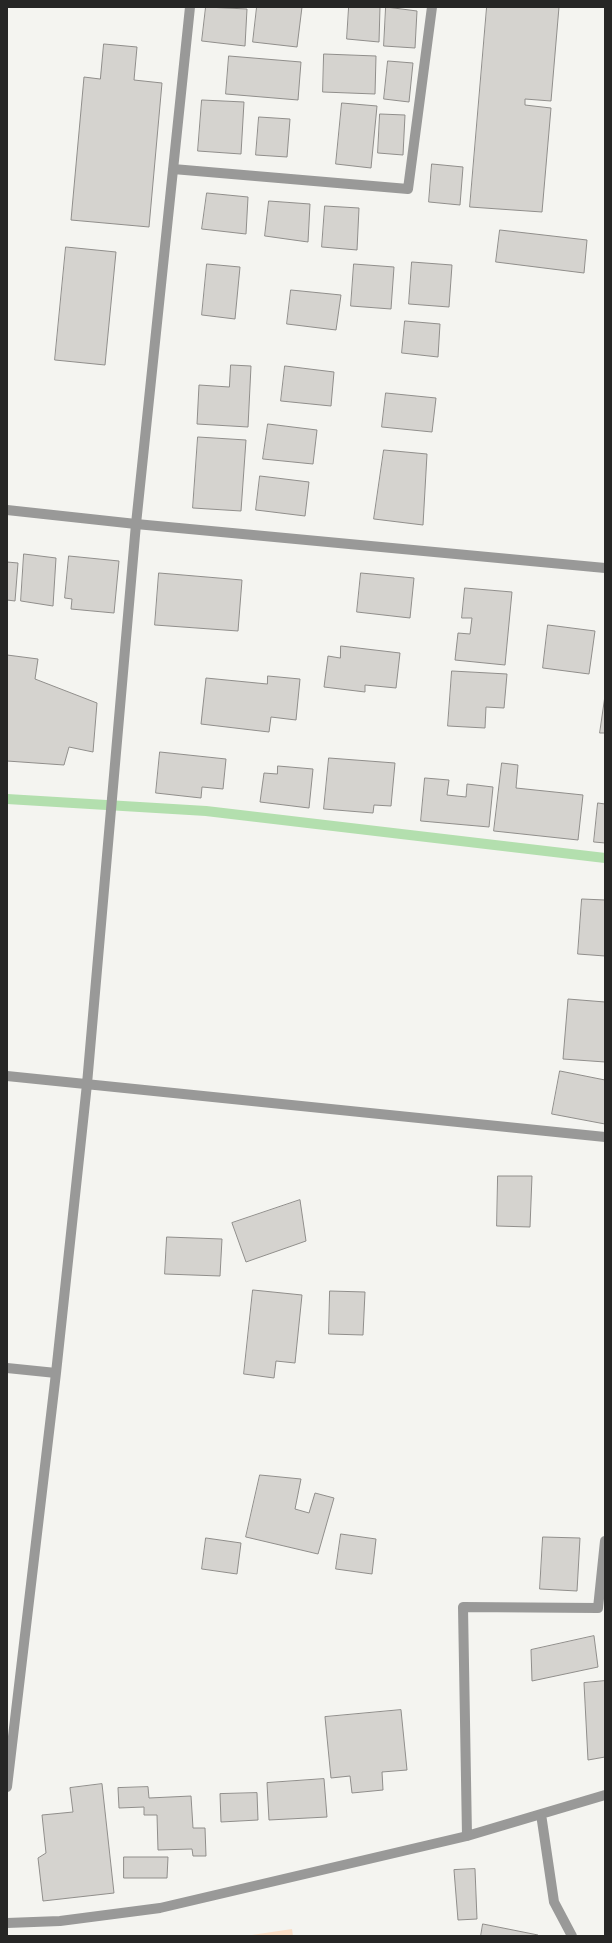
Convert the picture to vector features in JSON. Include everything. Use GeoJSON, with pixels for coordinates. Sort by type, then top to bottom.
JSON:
{"type":"FeatureCollection","features":[{"type":"Feature","properties":{"kind":"street"},"geometry":{"type":"LineString","coordinates":[[7,1787],[56,1373],[87,1084],[136,524],[190,7]]}},
{"type":"Feature","properties":{"kind":"street"},"geometry":{"type":"LineString","coordinates":[[173,169],[408,188],[432,7]]}},
{"type":"Feature","properties":{"kind":"street"},"geometry":{"type":"LineString","coordinates":[[7,510],[136,524],[605,568]]}},
{"type":"Feature","properties":{"kind":"street"},"geometry":{"type":"LineString","coordinates":[[7,1076],[605,1137]]}},
{"type":"Feature","properties":{"kind":"street"},"geometry":{"type":"LineString","coordinates":[[7,1368],[56,1373]]}},
{"type":"Feature","properties":{"kind":"street"},"geometry":{"type":"LineString","coordinates":[[467,1836],[463,1607],[598,1608],[605,1541]]}},
{"type":"Feature","properties":{"kind":"street"},"geometry":{"type":"LineString","coordinates":[[7,1923],[60,1921],[160,1908],[467,1836],[605,1795]]}},
{"type":"Feature","properties":{"kind":"street"},"geometry":{"type":"LineString","coordinates":[[541,1814],[554,1902],[572,1936]]}},
{"type":"Feature","properties":{"kind":"shaded area"},"geometry":{"type":"Polygon","coordinates":[[[292,1929],[293,1936],[245,1936],[292,1929]]]}},
{"type":"Feature","properties":{"kind":"building"},"geometry":{"type":"Polygon","coordinates":[[[206,7],[247,9],[245,46],[202,41],[206,7]]]}},
{"type":"Feature","properties":{"kind":"building"},"geometry":{"type":"Polygon","coordinates":[[[257,7],[302,7],[297,47],[253,42],[257,7]]]}},
{"type":"Feature","properties":{"kind":"building"},"geometry":{"type":"Polygon","coordinates":[[[349,7],[380,7],[379,42],[347,39],[349,7]]]}},
{"type":"Feature","properties":{"kind":"building"},"geometry":{"type":"Polygon","coordinates":[[[386,7],[417,11],[415,48],[384,46],[386,7]]]}},
{"type":"Feature","properties":{"kind":"building"},"geometry":{"type":"Polygon","coordinates":[[[487,7],[559,7],[551,101],[525,99],[525,105],[551,108],[542,212],[470,207],[487,7]]]}},
{"type":"Feature","properties":{"kind":"building"},"geometry":{"type":"Polygon","coordinates":[[[104,44],[137,47],[134,80],[162,83],[149,227],[71,220],[84,77],[100,79],[104,44]]]}},
{"type":"Feature","properties":{"kind":"building"},"geometry":{"type":"Polygon","coordinates":[[[324,54],[376,56],[375,94],[323,92],[324,54]]]}},
{"type":"Feature","properties":{"kind":"building"},"geometry":{"type":"Polygon","coordinates":[[[229,56],[301,62],[298,100],[226,94],[229,56]]]}},
{"type":"Feature","properties":{"kind":"building"},"geometry":{"type":"Polygon","coordinates":[[[388,61],[413,63],[409,102],[384,99],[388,61]]]}},
{"type":"Feature","properties":{"kind":"building"},"geometry":{"type":"Polygon","coordinates":[[[202,100],[244,102],[241,154],[198,151],[202,100]]]}},
{"type":"Feature","properties":{"kind":"building"},"geometry":{"type":"Polygon","coordinates":[[[342,103],[377,106],[371,168],[336,164],[342,103]]]}},
{"type":"Feature","properties":{"kind":"building"},"geometry":{"type":"Polygon","coordinates":[[[380,114],[405,115],[403,155],[378,153],[380,114]]]}},
{"type":"Feature","properties":{"kind":"building"},"geometry":{"type":"Polygon","coordinates":[[[259,117],[290,119],[287,157],[256,155],[259,117]]]}},
{"type":"Feature","properties":{"kind":"building"},"geometry":{"type":"Polygon","coordinates":[[[432,164],[463,167],[460,205],[429,202],[432,164]]]}},
{"type":"Feature","properties":{"kind":"building"},"geometry":{"type":"Polygon","coordinates":[[[207,193],[248,197],[246,234],[202,229],[207,193]]]}},
{"type":"Feature","properties":{"kind":"building"},"geometry":{"type":"Polygon","coordinates":[[[269,201],[310,204],[308,242],[265,236],[269,201]]]}},
{"type":"Feature","properties":{"kind":"building"},"geometry":{"type":"Polygon","coordinates":[[[325,206],[359,208],[357,250],[322,247],[325,206]]]}},
{"type":"Feature","properties":{"kind":"building"},"geometry":{"type":"Polygon","coordinates":[[[500,230],[587,240],[584,273],[496,262],[500,230]]]}},
{"type":"Feature","properties":{"kind":"building"},"geometry":{"type":"Polygon","coordinates":[[[66,247],[116,252],[105,365],[55,360],[66,247]]]}},
{"type":"Feature","properties":{"kind":"building"},"geometry":{"type":"Polygon","coordinates":[[[412,262],[452,265],[449,307],[409,304],[412,262]]]}},
{"type":"Feature","properties":{"kind":"building"},"geometry":{"type":"Polygon","coordinates":[[[207,264],[240,267],[235,319],[202,315],[207,264]]]}},
{"type":"Feature","properties":{"kind":"building"},"geometry":{"type":"Polygon","coordinates":[[[354,264],[394,267],[391,309],[351,306],[354,264]]]}},
{"type":"Feature","properties":{"kind":"building"},"geometry":{"type":"Polygon","coordinates":[[[291,290],[341,295],[336,330],[287,324],[291,290]]]}},
{"type":"Feature","properties":{"kind":"building"},"geometry":{"type":"Polygon","coordinates":[[[405,321],[440,324],[438,357],[402,353],[405,321]]]}},
{"type":"Feature","properties":{"kind":"building"},"geometry":{"type":"Polygon","coordinates":[[[231,365],[251,366],[248,427],[197,424],[199,385],[229,387],[231,365]]]}},
{"type":"Feature","properties":{"kind":"building"},"geometry":{"type":"Polygon","coordinates":[[[285,366],[334,372],[331,406],[281,401],[285,366]]]}},
{"type":"Feature","properties":{"kind":"building"},"geometry":{"type":"Polygon","coordinates":[[[386,393],[436,398],[432,432],[382,427],[386,393]]]}},
{"type":"Feature","properties":{"kind":"building"},"geometry":{"type":"Polygon","coordinates":[[[268,424],[317,430],[313,464],[263,459],[268,424]]]}},
{"type":"Feature","properties":{"kind":"building"},"geometry":{"type":"Polygon","coordinates":[[[198,437],[246,440],[241,511],[193,508],[198,437]]]}},
{"type":"Feature","properties":{"kind":"building"},"geometry":{"type":"Polygon","coordinates":[[[384,450],[427,454],[423,525],[374,519],[384,450]]]}},
{"type":"Feature","properties":{"kind":"building"},"geometry":{"type":"Polygon","coordinates":[[[260,476],[309,482],[305,516],[256,510],[260,476]]]}},
{"type":"Feature","properties":{"kind":"building"},"geometry":{"type":"Polygon","coordinates":[[[24,554],[56,558],[53,606],[21,601],[24,554]]]}},
{"type":"Feature","properties":{"kind":"building"},"geometry":{"type":"Polygon","coordinates":[[[69,556],[119,561],[114,613],[71,609],[72,599],[65,598],[69,556]]]}},
{"type":"Feature","properties":{"kind":"building"},"geometry":{"type":"Polygon","coordinates":[[[7,562],[18,563],[15,601],[7,600],[7,562]]]}},
{"type":"Feature","properties":{"kind":"building"},"geometry":{"type":"Polygon","coordinates":[[[159,573],[242,580],[238,631],[155,625],[159,573]]]}},
{"type":"Feature","properties":{"kind":"building"},"geometry":{"type":"Polygon","coordinates":[[[361,573],[414,578],[410,618],[357,612],[361,573]]]}},
{"type":"Feature","properties":{"kind":"building"},"geometry":{"type":"Polygon","coordinates":[[[465,588],[512,592],[505,665],[455,660],[458,633],[470,634],[472,618],[462,618],[465,588]]]}},
{"type":"Feature","properties":{"kind":"building"},"geometry":{"type":"Polygon","coordinates":[[[548,625],[595,631],[589,674],[543,668],[548,625]]]}},
{"type":"Feature","properties":{"kind":"building"},"geometry":{"type":"Polygon","coordinates":[[[341,646],[400,653],[396,688],[365,685],[365,692],[324,687],[328,656],[340,658],[341,646]]]}},
{"type":"Feature","properties":{"kind":"building"},"geometry":{"type":"Polygon","coordinates":[[[7,655],[38,659],[35,679],[97,703],[93,752],[69,747],[64,765],[7,761],[7,655]]]}},
{"type":"Feature","properties":{"kind":"building"},"geometry":{"type":"Polygon","coordinates":[[[452,671],[507,674],[504,708],[486,707],[485,728],[448,726],[452,671]]]}},
{"type":"Feature","properties":{"kind":"building"},"geometry":{"type":"Polygon","coordinates":[[[268,676],[300,679],[296,720],[271,717],[269,732],[201,724],[206,678],[267,684],[268,676]]]}},
{"type":"Feature","properties":{"kind":"building"},"geometry":{"type":"Polygon","coordinates":[[[605,696],[605,733],[600,733],[605,696]]]}},
{"type":"Feature","properties":{"kind":"building"},"geometry":{"type":"Polygon","coordinates":[[[160,752],[226,759],[223,789],[202,787],[201,798],[156,793],[160,752]]]}},
{"type":"Feature","properties":{"kind":"building"},"geometry":{"type":"Polygon","coordinates":[[[329,758],[395,763],[391,806],[374,805],[373,813],[324,809],[329,758]]]}},
{"type":"Feature","properties":{"kind":"building"},"geometry":{"type":"Polygon","coordinates":[[[502,763],[518,765],[516,788],[583,795],[578,840],[494,831],[502,763]]]}},
{"type":"Feature","properties":{"kind":"building"},"geometry":{"type":"Polygon","coordinates":[[[278,766],[313,769],[309,808],[260,802],[264,773],[277,774],[278,766]]]}},
{"type":"Feature","properties":{"kind":"building"},"geometry":{"type":"Polygon","coordinates":[[[425,778],[449,780],[447,795],[466,797],[467,784],[493,787],[489,827],[421,821],[425,778]]]}},
{"type":"Feature","properties":{"kind":"building"},"geometry":{"type":"Polygon","coordinates":[[[598,803],[605,804],[605,843],[594,842],[598,803]]]}},
{"type":"Feature","properties":{"kind":"building"},"geometry":{"type":"Polygon","coordinates":[[[582,899],[605,900],[605,956],[578,954],[582,899]]]}},
{"type":"Feature","properties":{"kind":"building"},"geometry":{"type":"Polygon","coordinates":[[[568,999],[605,1002],[605,1062],[563,1059],[568,999]]]}},
{"type":"Feature","properties":{"kind":"building"},"geometry":{"type":"Polygon","coordinates":[[[560,1071],[605,1080],[605,1124],[552,1114],[560,1071]]]}},
{"type":"Feature","properties":{"kind":"building"},"geometry":{"type":"Polygon","coordinates":[[[498,1176],[532,1176],[530,1227],[497,1226],[498,1176]]]}},
{"type":"Feature","properties":{"kind":"building"},"geometry":{"type":"Polygon","coordinates":[[[300,1200],[306,1241],[246,1262],[232,1223],[300,1200]]]}},
{"type":"Feature","properties":{"kind":"building"},"geometry":{"type":"Polygon","coordinates":[[[167,1237],[222,1239],[220,1276],[165,1274],[167,1237]]]}},
{"type":"Feature","properties":{"kind":"building"},"geometry":{"type":"Polygon","coordinates":[[[253,1290],[302,1295],[295,1363],[276,1361],[274,1378],[244,1374],[253,1290]]]}},
{"type":"Feature","properties":{"kind":"building"},"geometry":{"type":"Polygon","coordinates":[[[330,1291],[365,1292],[363,1335],[329,1334],[330,1291]]]}},
{"type":"Feature","properties":{"kind":"building"},"geometry":{"type":"Polygon","coordinates":[[[260,1475],[301,1479],[295,1509],[309,1513],[315,1493],[334,1498],[318,1554],[246,1537],[260,1475]]]}},
{"type":"Feature","properties":{"kind":"building"},"geometry":{"type":"Polygon","coordinates":[[[341,1534],[376,1539],[372,1574],[336,1569],[341,1534]]]}},
{"type":"Feature","properties":{"kind":"building"},"geometry":{"type":"Polygon","coordinates":[[[543,1537],[580,1538],[577,1591],[540,1589],[543,1537]]]}},
{"type":"Feature","properties":{"kind":"building"},"geometry":{"type":"Polygon","coordinates":[[[206,1538],[241,1543],[237,1574],[202,1569],[206,1538]]]}},
{"type":"Feature","properties":{"kind":"building"},"geometry":{"type":"Polygon","coordinates":[[[594,1636],[598,1667],[532,1681],[531,1650],[594,1636]]]}},
{"type":"Feature","properties":{"kind":"building"},"geometry":{"type":"Polygon","coordinates":[[[605,1681],[605,1757],[588,1760],[584,1683],[605,1681]]]}},
{"type":"Feature","properties":{"kind":"building"},"geometry":{"type":"Polygon","coordinates":[[[401,1710],[407,1770],[382,1772],[383,1790],[352,1793],[350,1776],[331,1778],[325,1717],[401,1710]]]}},
{"type":"Feature","properties":{"kind":"building"},"geometry":{"type":"Polygon","coordinates":[[[324,1779],[327,1817],[269,1820],[267,1783],[324,1779]]]}},
{"type":"Feature","properties":{"kind":"building"},"geometry":{"type":"Polygon","coordinates":[[[102,1784],[114,1893],[43,1901],[38,1858],[46,1853],[42,1815],[73,1812],[70,1788],[102,1784]]]}},
{"type":"Feature","properties":{"kind":"building"},"geometry":{"type":"Polygon","coordinates":[[[148,1787],[149,1798],[191,1796],[193,1828],[205,1828],[206,1856],[193,1856],[192,1849],[158,1850],[157,1815],[144,1815],[144,1807],[119,1808],[118,1788],[148,1787]]]}},
{"type":"Feature","properties":{"kind":"building"},"geometry":{"type":"Polygon","coordinates":[[[257,1793],[258,1820],[221,1822],[220,1794],[257,1793]]]}},
{"type":"Feature","properties":{"kind":"building"},"geometry":{"type":"Polygon","coordinates":[[[124,1857],[168,1857],[167,1878],[124,1878],[124,1857]]]}},
{"type":"Feature","properties":{"kind":"building"},"geometry":{"type":"Polygon","coordinates":[[[475,1869],[477,1919],[458,1920],[454,1870],[475,1869]]]}},
{"type":"Feature","properties":{"kind":"building"},"geometry":{"type":"Polygon","coordinates":[[[483,1924],[538,1935],[538,1936],[481,1936],[483,1924]]]}},
{"type":"Feature","properties":{"kind":"waterway"},"geometry":{"type":"LineString","coordinates":[[7,799],[206,811],[605,858]]}}]}
